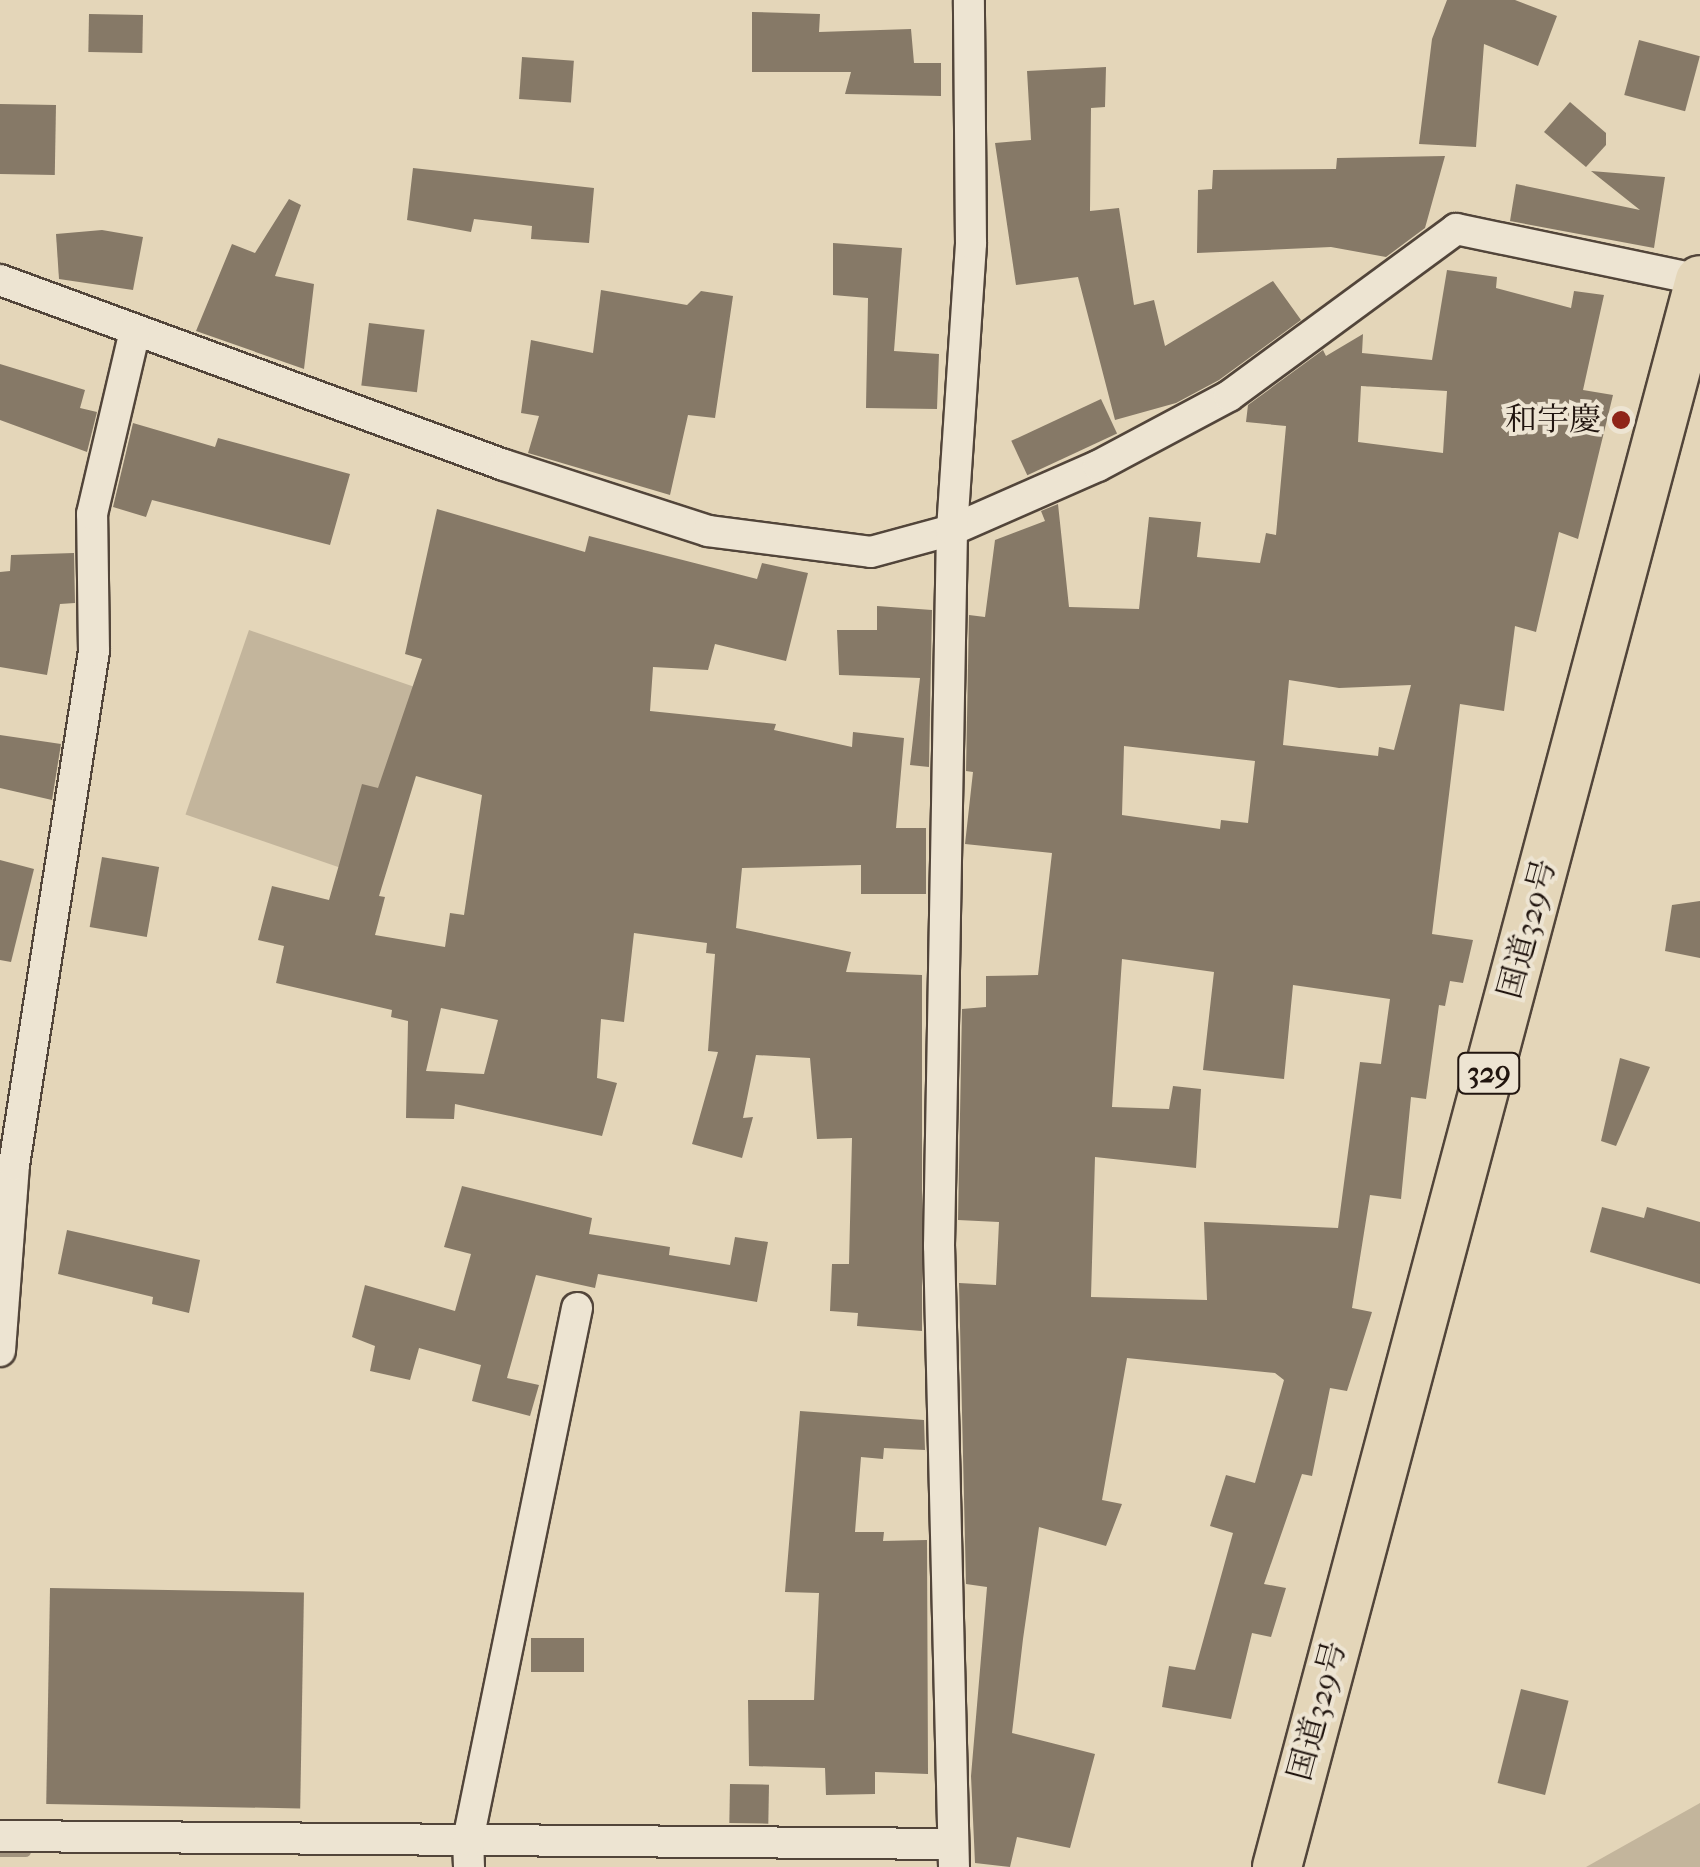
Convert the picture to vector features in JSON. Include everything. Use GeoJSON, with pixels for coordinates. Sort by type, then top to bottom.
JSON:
{"type":"FeatureCollection","features":[{"type":"Feature","properties":{"kind":"highway","name":"国道329号"},"geometry":{"type":"LineString","coordinates":[[1277,1867],[1700,280]]}},
{"type":"Feature","properties":{"kind":"street"},"geometry":{"type":"LineString","coordinates":[[0,1836],[468,1850],[953,1852],[939,1246],[952,530],[971,243],[969,0]]}},
{"type":"Feature","properties":{"kind":"street"},"geometry":{"type":"LineString","coordinates":[[0,280],[504,465],[708,532],[872,552],[952,530],[1098,466],[1229,396],[1456,229],[1700,280]]}},
{"type":"Feature","properties":{"kind":"street"},"geometry":{"type":"LineString","coordinates":[[0,1350],[20,1126],[94,651],[92,514],[134,330]]}},
{"type":"Feature","properties":{"kind":"street"},"geometry":{"type":"LineString","coordinates":[[468,1850],[577,1308]]}},
{"type":"Feature","properties":{"kind":"shaded area"},"geometry":{"type":"Polygon","coordinates":[[[249,630],[425,691],[361,875],[186,814],[249,630]]]}},
{"type":"Feature","properties":{"kind":"shaded area"},"geometry":{"type":"Polygon","coordinates":[[[1700,1803],[1700,1867],[1586,1867],[1700,1803]]]}},
{"type":"Feature","properties":{"kind":"building"},"geometry":{"type":"Polygon","coordinates":[[[1447,0],[1515,0],[1557,16],[1538,66],[1484,44],[1476,147],[1419,144],[1432,39],[1447,0]]]}},
{"type":"Feature","properties":{"kind":"building"},"geometry":{"type":"Polygon","coordinates":[[[752,12],[820,14],[819,32],[911,29],[914,63],[941,63],[941,96],[845,94],[851,72],[752,72],[752,12]]]}},
{"type":"Feature","properties":{"kind":"building"},"geometry":{"type":"Polygon","coordinates":[[[89,14],[143,15],[142,53],[88,52],[89,14]]]}},
{"type":"Feature","properties":{"kind":"building"},"geometry":{"type":"Polygon","coordinates":[[[1639,40],[1700,56],[1685,111],[1624,95],[1639,40]]]}},
{"type":"Feature","properties":{"kind":"building"},"geometry":{"type":"Polygon","coordinates":[[[522,57],[574,61],[571,103],[519,99],[522,57]]]}},
{"type":"Feature","properties":{"kind":"building"},"geometry":{"type":"Polygon","coordinates":[[[1106,67],[1105,107],[1091,108],[1090,211],[1119,208],[1134,305],[1154,300],[1165,346],[1273,281],[1301,320],[1219,380],[1176,403],[1115,420],[1078,277],[1016,285],[995,143],[1031,140],[1027,71],[1106,67]]]}},
{"type":"Feature","properties":{"kind":"building"},"geometry":{"type":"Polygon","coordinates":[[[1570,102],[1606,133],[1606,145],[1586,167],[1544,132],[1570,102]]]}},
{"type":"Feature","properties":{"kind":"building"},"geometry":{"type":"Polygon","coordinates":[[[0,104],[56,105],[55,175],[0,174],[0,104]]]}},
{"type":"Feature","properties":{"kind":"building"},"geometry":{"type":"Polygon","coordinates":[[[1445,156],[1425,228],[1386,257],[1331,247],[1197,253],[1198,190],[1212,189],[1213,170],[1336,169],[1337,158],[1445,156]]]}},
{"type":"Feature","properties":{"kind":"building"},"geometry":{"type":"Polygon","coordinates":[[[413,168],[594,188],[589,243],[531,239],[532,226],[474,219],[471,232],[407,220],[413,168]]]}},
{"type":"Feature","properties":{"kind":"building"},"geometry":{"type":"Polygon","coordinates":[[[1591,171],[1665,177],[1654,248],[1510,221],[1516,184],[1640,210],[1591,171]]]}},
{"type":"Feature","properties":{"kind":"building"},"geometry":{"type":"Polygon","coordinates":[[[289,199],[301,205],[275,276],[314,284],[304,369],[196,331],[232,244],[255,253],[289,199]]]}},
{"type":"Feature","properties":{"kind":"building"},"geometry":{"type":"Polygon","coordinates":[[[102,230],[143,237],[133,290],[59,279],[56,234],[102,230]]]}},
{"type":"Feature","properties":{"kind":"building"},"geometry":{"type":"Polygon","coordinates":[[[833,243],[902,248],[894,351],[939,354],[937,409],[866,408],[868,298],[833,295],[833,243]]]}},
{"type":"Feature","properties":{"kind":"building"},"geometry":{"type":"Polygon","coordinates":[[[1447,270],[1497,277],[1496,288],[1571,308],[1574,291],[1604,295],[1583,390],[1613,395],[1578,539],[1559,532],[1536,632],[1515,626],[1504,711],[1460,704],[1432,934],[1473,940],[1463,983],[1450,981],[1445,1006],[1439,1005],[1426,1099],[1411,1097],[1401,1199],[1370,1195],[1352,1308],[1372,1312],[1347,1391],[1330,1388],[1312,1476],[1302,1474],[1264,1584],[1286,1588],[1271,1637],[1252,1633],[1231,1719],[1162,1707],[1169,1666],[1195,1670],[1233,1533],[1210,1526],[1226,1475],[1255,1483],[1284,1380],[1275,1373],[1127,1358],[1102,1500],[1122,1504],[1106,1546],[1039,1527],[1012,1733],[1095,1754],[1070,1848],[1017,1837],[1010,1867],[975,1863],[971,1776],[987,1587],[966,1584],[959,1283],[996,1285],[999,1222],[958,1220],[962,1009],[986,1007],[986,976],[1038,975],[1052,853],[965,844],[973,772],[966,771],[969,615],[985,617],[995,540],[1045,521],[1041,511],[1058,504],[1069,607],[1139,609],[1149,517],[1201,522],[1197,557],[1260,563],[1266,533],[1276,535],[1286,426],[1246,422],[1248,405],[1323,350],[1326,356],[1363,334],[1362,353],[1432,360],[1447,270]],[[1361,386],[1358,442],[1443,453],[1447,391],[1361,386]],[[1289,680],[1283,745],[1378,756],[1379,747],[1394,750],[1411,685],[1339,688],[1289,680]],[[1124,746],[1122,815],[1220,829],[1221,820],[1248,823],[1255,761],[1124,746]],[[1122,959],[1112,1107],[1169,1109],[1173,1086],[1201,1089],[1196,1168],[1095,1157],[1091,1297],[1207,1300],[1204,1222],[1338,1228],[1360,1062],[1381,1064],[1390,999],[1293,985],[1284,1079],[1203,1070],[1214,972],[1122,959]]]}},
{"type":"Feature","properties":{"kind":"building"},"geometry":{"type":"Polygon","coordinates":[[[601,290],[687,305],[701,291],[733,296],[715,418],[688,415],[670,495],[528,453],[539,416],[521,413],[531,340],[593,353],[601,290]]]}},
{"type":"Feature","properties":{"kind":"building"},"geometry":{"type":"Polygon","coordinates":[[[369,323],[425,330],[417,392],[361,386],[369,323]]]}},
{"type":"Feature","properties":{"kind":"building"},"geometry":{"type":"Polygon","coordinates":[[[0,364],[85,390],[80,408],[97,412],[87,452],[0,420],[0,364]]]}},
{"type":"Feature","properties":{"kind":"building"},"geometry":{"type":"Polygon","coordinates":[[[1101,399],[1117,433],[1027,475],[1011,441],[1101,399]]]}},
{"type":"Feature","properties":{"kind":"building"},"geometry":{"type":"Polygon","coordinates":[[[133,423],[215,447],[218,438],[350,474],[330,545],[152,500],[146,517],[113,507],[133,423]]]}},
{"type":"Feature","properties":{"kind":"building"},"geometry":{"type":"Polygon","coordinates":[[[437,509],[585,552],[589,536],[757,579],[762,563],[808,573],[786,661],[715,644],[708,670],[653,667],[650,711],[776,724],[774,730],[852,747],[853,732],[904,738],[896,828],[926,828],[926,894],[861,894],[861,865],[742,868],[736,928],[851,952],[846,972],[922,975],[922,1331],[857,1326],[858,1313],[830,1311],[832,1264],[849,1264],[852,1138],[817,1139],[810,1058],[756,1055],[743,1118],[753,1117],[742,1158],[692,1144],[718,1052],[708,1051],[715,954],[706,953],[707,943],[634,933],[624,1022],[601,1019],[597,1078],[617,1083],[602,1136],[455,1104],[454,1119],[406,1118],[408,1021],[391,1017],[392,1010],[276,983],[284,946],[258,940],[272,886],[329,900],[362,784],[378,788],[422,659],[405,654],[437,509]],[[416,776],[379,896],[385,897],[375,935],[445,947],[450,913],[464,915],[482,795],[416,776]],[[441,1008],[426,1071],[484,1074],[498,1020],[441,1008]]]}},
{"type":"Feature","properties":{"kind":"building"},"geometry":{"type":"Polygon","coordinates":[[[74,553],[75,603],[60,604],[47,675],[0,667],[0,572],[10,571],[11,555],[74,553]]]}},
{"type":"Feature","properties":{"kind":"building"},"geometry":{"type":"Polygon","coordinates":[[[877,606],[932,610],[929,767],[910,765],[920,678],[839,675],[837,630],[877,630],[877,606]]]}},
{"type":"Feature","properties":{"kind":"building"},"geometry":{"type":"Polygon","coordinates":[[[0,735],[61,744],[52,800],[0,788],[0,735]]]}},
{"type":"Feature","properties":{"kind":"building"},"geometry":{"type":"Polygon","coordinates":[[[102,857],[159,867],[147,937],[90,927],[102,857]]]}},
{"type":"Feature","properties":{"kind":"building"},"geometry":{"type":"Polygon","coordinates":[[[0,860],[34,869],[11,962],[0,960],[0,860]]]}},
{"type":"Feature","properties":{"kind":"building"},"geometry":{"type":"Polygon","coordinates":[[[1700,901],[1700,958],[1665,951],[1672,905],[1700,901]]]}},
{"type":"Feature","properties":{"kind":"building"},"geometry":{"type":"Polygon","coordinates":[[[1620,1058],[1650,1067],[1616,1146],[1601,1141],[1620,1058]]]}},
{"type":"Feature","properties":{"kind":"building"},"geometry":{"type":"Polygon","coordinates":[[[462,1186],[592,1218],[589,1234],[670,1247],[669,1255],[730,1265],[735,1237],[768,1242],[757,1302],[598,1274],[595,1288],[536,1275],[507,1378],[539,1385],[530,1416],[472,1401],[481,1365],[419,1348],[410,1380],[370,1371],[375,1346],[352,1337],[365,1285],[455,1311],[471,1254],[444,1247],[462,1186]]]}},
{"type":"Feature","properties":{"kind":"building"},"geometry":{"type":"Polygon","coordinates":[[[1602,1207],[1644,1218],[1647,1207],[1700,1222],[1700,1284],[1590,1252],[1602,1207]]]}},
{"type":"Feature","properties":{"kind":"building"},"geometry":{"type":"Polygon","coordinates":[[[67,1230],[200,1260],[189,1313],[152,1304],[153,1297],[58,1274],[67,1230]]]}},
{"type":"Feature","properties":{"kind":"building"},"geometry":{"type":"Polygon","coordinates":[[[800,1411],[924,1420],[925,1450],[884,1448],[883,1459],[861,1457],[855,1532],[884,1532],[883,1541],[927,1540],[928,1774],[875,1772],[875,1794],[826,1795],[825,1768],[749,1766],[748,1700],[814,1700],[819,1593],[785,1592],[800,1411]]]}},
{"type":"Feature","properties":{"kind":"building"},"geometry":{"type":"Polygon","coordinates":[[[50,1588],[304,1592],[300,1808],[46,1804],[50,1588]]]}},
{"type":"Feature","properties":{"kind":"building"},"geometry":{"type":"Polygon","coordinates":[[[531,1638],[584,1638],[584,1672],[531,1672],[531,1638]]]}},
{"type":"Feature","properties":{"kind":"building"},"geometry":{"type":"Polygon","coordinates":[[[1521,1689],[1569,1701],[1545,1795],[1498,1783],[1521,1689]]]}},
{"type":"Feature","properties":{"kind":"building"},"geometry":{"type":"Polygon","coordinates":[[[730,1784],[769,1785],[768,1824],[729,1823],[730,1784]]]}},
{"type":"Feature","properties":{"kind":"waterway"},"geometry":{"type":"LineString","coordinates":[[0,1851],[25,1851]]}},
{"type":"Feature","properties":{"kind":"place","name":"和宇慶"},"geometry":{"type":"Point","coordinates":[1621,420]}}]}
